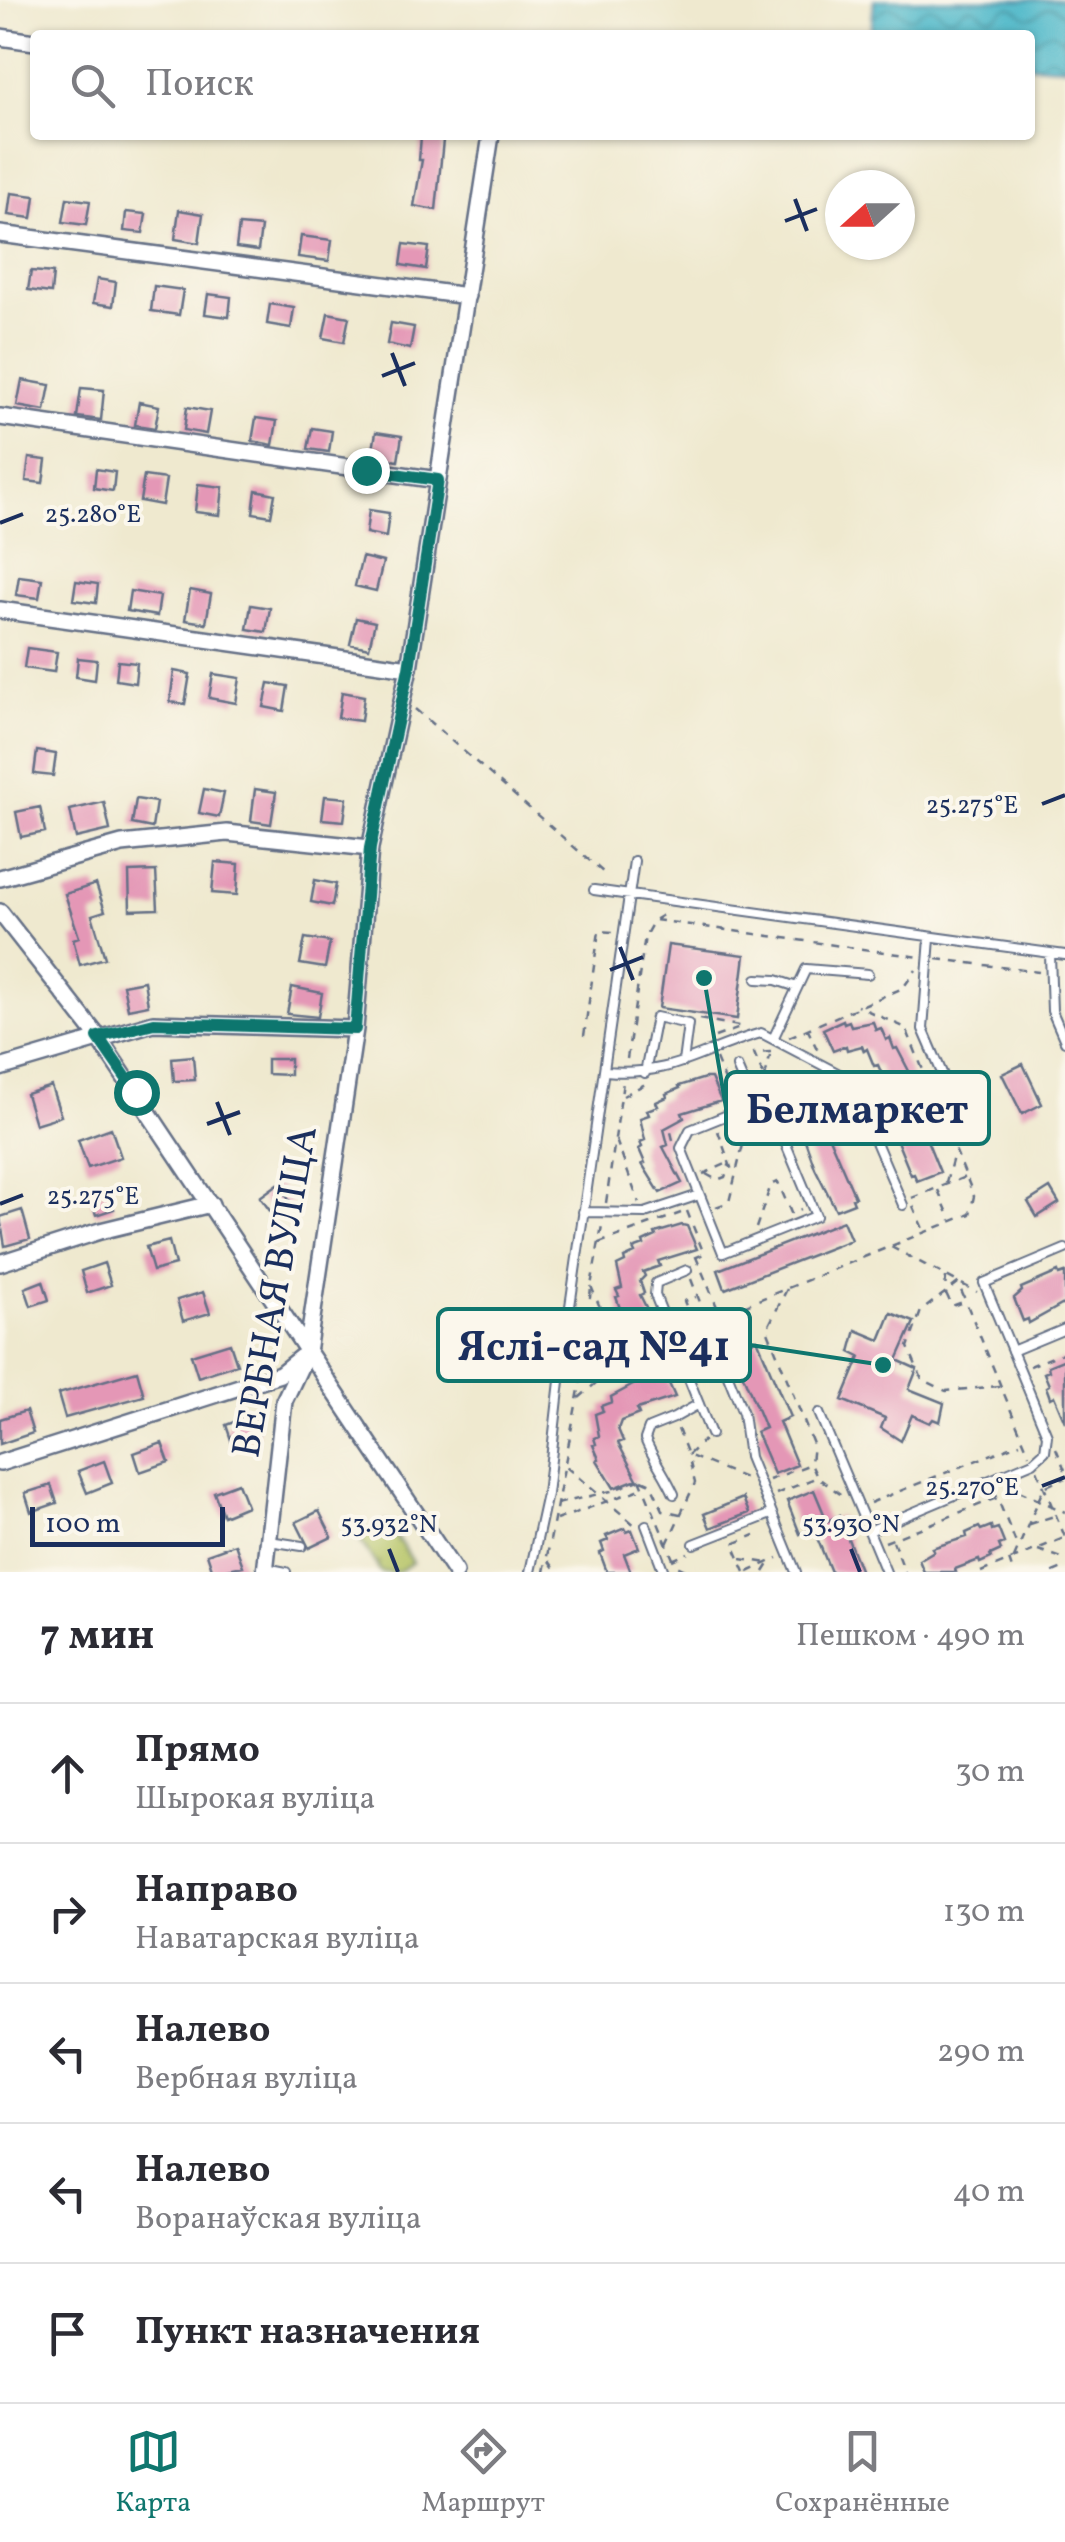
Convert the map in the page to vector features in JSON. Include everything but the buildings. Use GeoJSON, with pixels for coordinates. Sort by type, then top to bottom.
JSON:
{"type":"FeatureCollection","features":[{"type":"Feature","properties":{"kind":"street"},"geometry":{"type":"LineString","coordinates":[[0,37],[30,41]]}},
{"type":"Feature","properties":{"kind":"street","name":"ВЕРБНАЯ ВУЛІЦА"},"geometry":{"type":"LineString","coordinates":[[266,1570],[284,1401],[307,1352],[355,1029],[370,848],[409,668],[490,140]]}},
{"type":"Feature","properties":{"kind":"street"},"geometry":{"type":"LineString","coordinates":[[0,234],[466,296]]}},
{"type":"Feature","properties":{"kind":"street"},"geometry":{"type":"LineString","coordinates":[[0,417],[438,480]]}},
{"type":"Feature","properties":{"kind":"street"},"geometry":{"type":"LineString","coordinates":[[0,610],[409,668]]}},
{"type":"Feature","properties":{"kind":"street"},"geometry":{"type":"LineString","coordinates":[[0,878],[122,844],[227,833],[370,848]]}},
{"type":"Feature","properties":{"kind":"street"},"geometry":{"type":"LineString","coordinates":[[0,912],[98,1037],[454,1572]]}},
{"type":"Feature","properties":{"kind":"street"},"geometry":{"type":"LineString","coordinates":[[0,1068],[154,1023],[355,1029]]}},
{"type":"Feature","properties":{"kind":"street"},"geometry":{"type":"LineString","coordinates":[[0,1263],[211,1204]]}},
{"type":"Feature","properties":{"kind":"street"},"geometry":{"type":"LineString","coordinates":[[0,1463],[280,1374],[307,1352]]}},
{"type":"Feature","properties":{"kind":"lane"},"geometry":{"type":"LineString","coordinates":[[530,1572],[547,1494],[562,1355],[634,861]]}},
{"type":"Feature","properties":{"kind":"lane"},"geometry":{"type":"LineString","coordinates":[[594,890],[1065,956]]}},
{"type":"Feature","properties":{"kind":"lane"},"geometry":{"type":"LineString","coordinates":[[930,938],[923,1029],[967,1132]]}},
{"type":"Feature","properties":{"kind":"lane"},"geometry":{"type":"LineString","coordinates":[[1050,955],[1052,1011],[1065,1041]]}},
{"type":"Feature","properties":{"kind":"lane"},"geometry":{"type":"LineString","coordinates":[[773,1039],[806,969],[868,974]]}},
{"type":"Feature","properties":{"kind":"lane"},"geometry":{"type":"LineString","coordinates":[[757,979],[797,987]]}},
{"type":"Feature","properties":{"kind":"lane"},"geometry":{"type":"LineString","coordinates":[[645,1073],[656,1017],[688,1024],[684,1062]]}},
{"type":"Feature","properties":{"kind":"lane"},"geometry":{"type":"LineString","coordinates":[[605,1071],[645,1073],[762,1033],[849,1080],[905,1202]]}},
{"type":"Feature","properties":{"kind":"lane"},"geometry":{"type":"LineString","coordinates":[[738,1067],[753,1104]]}},
{"type":"Feature","properties":{"kind":"lane"},"geometry":{"type":"LineString","coordinates":[[767,1098],[816,1216],[722,1253],[681,1148],[690,1130],[714,1120],[767,1098]]}},
{"type":"Feature","properties":{"kind":"lane"},"geometry":{"type":"LineString","coordinates":[[583,1212],[645,1213],[703,1204]]}},
{"type":"Feature","properties":{"kind":"lane"},"geometry":{"type":"LineString","coordinates":[[869,1531],[1034,1462],[1045,1452],[1047,1435],[984,1283],[1065,1249]]}},
{"type":"Feature","properties":{"kind":"lane"},"geometry":{"type":"LineString","coordinates":[[687,1270],[656,1283],[655,1295],[711,1434]]}},
{"type":"Feature","properties":{"kind":"lane"},"geometry":{"type":"LineString","coordinates":[[562,1355],[585,1358],[638,1354],[708,1326],[743,1413],[749,1457],[758,1483],[796,1572]]}},
{"type":"Feature","properties":{"kind":"lane"},"geometry":{"type":"LineString","coordinates":[[1012,1351],[1065,1328]]}},
{"type":"Feature","properties":{"kind":"lane"},"geometry":{"type":"LineString","coordinates":[[674,1494],[644,1438],[648,1428],[698,1404]]}},
{"type":"Feature","properties":{"kind":"lane"},"geometry":{"type":"LineString","coordinates":[[819,1414],[886,1572]]}},
{"type":"Feature","properties":{"kind":"lane"},"geometry":{"type":"LineString","coordinates":[[694,1544],[771,1514]]}},
{"type":"Feature","properties":{"kind":"lane"},"geometry":{"type":"LineString","coordinates":[[641,1526],[664,1572]]}},
{"type":"Feature","properties":{"kind":"lane"},"geometry":{"type":"LineString","coordinates":[[269,1541],[302,1546]]}},
{"type":"Feature","properties":{"kind":"lane"},"geometry":{"type":"LineString","coordinates":[[266,1570],[286,1572]]}},
{"type":"Feature","properties":{"kind":"path"},"geometry":{"type":"LineString","coordinates":[[402,698],[604,873]]}},
{"type":"Feature","properties":{"kind":"path"},"geometry":{"type":"LineString","coordinates":[[544,1572],[585,1358],[598,1244],[645,936],[654,920],[666,913],[668,901]]}},
{"type":"Feature","properties":{"kind":"path"},"geometry":{"type":"LineString","coordinates":[[654,920],[1051,974]]}},
{"type":"Feature","properties":{"kind":"path"},"geometry":{"type":"LineString","coordinates":[[584,1036],[600,930],[645,936]]}},
{"type":"Feature","properties":{"kind":"path"},"geometry":{"type":"LineString","coordinates":[[707,1321],[970,1214],[974,1196],[906,1028],[857,1006]]}},
{"type":"Feature","properties":{"kind":"path"},"geometry":{"type":"LineString","coordinates":[[807,1028],[824,1066]]}},
{"type":"Feature","properties":{"kind":"path"},"geometry":{"type":"LineString","coordinates":[[751,1044],[754,1053]]}},
{"type":"Feature","properties":{"kind":"path"},"geometry":{"type":"LineString","coordinates":[[712,1050],[735,1104]]}},
{"type":"Feature","properties":{"kind":"path"},"geometry":{"type":"LineString","coordinates":[[765,1079],[770,1053]]}},
{"type":"Feature","properties":{"kind":"path"},"geometry":{"type":"LineString","coordinates":[[598,1244],[703,1204],[729,1202],[753,1104]]}},
{"type":"Feature","properties":{"kind":"path"},"geometry":{"type":"LineString","coordinates":[[714,1120],[735,1177]]}},
{"type":"Feature","properties":{"kind":"path"},"geometry":{"type":"LineString","coordinates":[[615,1139],[642,1209]]}},
{"type":"Feature","properties":{"kind":"path"},"geometry":{"type":"LineString","coordinates":[[946,1185],[956,1149]]}},
{"type":"Feature","properties":{"kind":"path"},"geometry":{"type":"LineString","coordinates":[[705,1173],[716,1180],[725,1177],[730,1162]]}},
{"type":"Feature","properties":{"kind":"path"},"geometry":{"type":"LineString","coordinates":[[693,1178],[730,1162]]}},
{"type":"Feature","properties":{"kind":"path"},"geometry":{"type":"LineString","coordinates":[[924,1232],[905,1202],[966,1177]]}},
{"type":"Feature","properties":{"kind":"path"},"geometry":{"type":"LineString","coordinates":[[758,1239],[756,1229],[771,1185],[778,1182],[791,1213],[811,1206]]}},
{"type":"Feature","properties":{"kind":"path"},"geometry":{"type":"LineString","coordinates":[[937,1188],[952,1221]]}},
{"type":"Feature","properties":{"kind":"path"},"geometry":{"type":"LineString","coordinates":[[889,1247],[991,1300]]}},
{"type":"Feature","properties":{"kind":"path"},"geometry":{"type":"LineString","coordinates":[[696,1257],[720,1315]]}},
{"type":"Feature","properties":{"kind":"path"},"geometry":{"type":"LineString","coordinates":[[687,1270],[703,1310]]}},
{"type":"Feature","properties":{"kind":"path"},"geometry":{"type":"LineString","coordinates":[[946,1276],[952,1306],[964,1302]]}},
{"type":"Feature","properties":{"kind":"path"},"geometry":{"type":"LineString","coordinates":[[958,1283],[920,1311],[908,1346],[922,1379],[946,1392],[999,1386]]}},
{"type":"Feature","properties":{"kind":"path"},"geometry":{"type":"LineString","coordinates":[[958,1283],[1065,1537],[981,1572]]}},
{"type":"Feature","properties":{"kind":"path"},"geometry":{"type":"LineString","coordinates":[[789,1287],[767,1330],[813,1444],[811,1464],[816,1477],[844,1497],[857,1504],[1022,1442]]}},
{"type":"Feature","properties":{"kind":"path"},"geometry":{"type":"LineString","coordinates":[[694,1326],[684,1302],[712,1294]]}},
{"type":"Feature","properties":{"kind":"path"},"geometry":{"type":"LineString","coordinates":[[1020,1370],[1065,1352]]}},
{"type":"Feature","properties":{"kind":"path"},"geometry":{"type":"LineString","coordinates":[[1014,1423],[1038,1414]]}},
{"type":"Feature","properties":{"kind":"path"},"geometry":{"type":"LineString","coordinates":[[667,1544],[695,1483],[674,1418]]}},
{"type":"Feature","properties":{"kind":"path"},"geometry":{"type":"LineString","coordinates":[[688,1454],[711,1434]]}},
{"type":"Feature","properties":{"kind":"path"},"geometry":{"type":"LineString","coordinates":[[1047,1435],[1065,1470]]}},
{"type":"Feature","properties":{"kind":"path"},"geometry":{"type":"LineString","coordinates":[[688,1454],[758,1483],[811,1464]]}},
{"type":"Feature","properties":{"kind":"path"},"geometry":{"type":"LineString","coordinates":[[565,1466],[606,1503],[641,1526]]}},
{"type":"Feature","properties":{"kind":"path"},"geometry":{"type":"LineString","coordinates":[[765,1498],[816,1477]]}},
{"type":"Feature","properties":{"kind":"path"},"geometry":{"type":"LineString","coordinates":[[1014,1558],[1044,1487],[1065,1478]]}},
{"type":"Feature","properties":{"kind":"path"},"geometry":{"type":"LineString","coordinates":[[557,1504],[640,1479],[652,1484],[663,1510],[680,1514]]}},
{"type":"Feature","properties":{"kind":"path"},"geometry":{"type":"LineString","coordinates":[[640,1479],[678,1566],[689,1572]]}},
{"type":"Feature","properties":{"kind":"path"},"geometry":{"type":"LineString","coordinates":[[990,1480],[1018,1549]]}},
{"type":"Feature","properties":{"kind":"path"},"geometry":{"type":"LineString","coordinates":[[554,1520],[644,1488]]}},
{"type":"Feature","properties":{"kind":"path"},"geometry":{"type":"LineString","coordinates":[[874,1544],[893,1541],[1016,1490],[1065,1512]]}},
{"type":"Feature","properties":{"kind":"path"},"geometry":{"type":"LineString","coordinates":[[1028,1524],[1056,1515]]}},
{"type":"Feature","properties":{"kind":"path"},"geometry":{"type":"LineString","coordinates":[[748,1572],[734,1544],[755,1535]]}},
{"type":"Feature","properties":{"kind":"path"},"geometry":{"type":"LineString","coordinates":[[893,1541],[905,1572]]}},
{"type":"Feature","properties":{"kind":"path"},"geometry":{"type":"LineString","coordinates":[[1036,1549],[1065,1559]]}},
{"type":"Feature","properties":{"kind":"path"},"geometry":{"type":"LineString","coordinates":[[748,1572],[788,1554]]}},
{"type":"Feature","properties":{"kind":"path"},"geometry":{"type":"LineString","coordinates":[[740,1559],[770,1563],[776,1572]]}},
{"type":"Feature","properties":{"kind":"path"},"geometry":{"type":"LineString","coordinates":[[548,1560],[557,1572]]}},
{"type":"Feature","properties":{"kind":"path"},"geometry":{"type":"LineString","coordinates":[[748,1572],[751,1560]]}},
{"type":"Feature","properties":{"kind":"path"},"geometry":{"type":"LineString","coordinates":[[1009,1560],[1014,1572]]}},
{"type":"Feature","properties":{"kind":"path"},"geometry":{"type":"LineString","coordinates":[[764,1572],[770,1563]]}},
{"type":"Feature","properties":{"kind":"path"},"geometry":{"type":"LineString","coordinates":[[1052,1572],[1065,1566]]}},
{"type":"Feature","properties":{"kind":"green space"},"geometry":{"type":"Polygon","coordinates":[[[386,1522],[413,1562],[398,1572],[381,1572],[360,1540],[386,1522]]]}},
{"type":"Feature","properties":{"kind":"water"},"geometry":{"type":"Polygon","coordinates":[[[874,0],[1065,0],[1065,67],[1035,65],[1035,30],[871,30],[874,0]]]}},
{"type":"Feature","properties":{"kind":"place","name":"Белмаркет"},"geometry":{"type":"Point","coordinates":[704,978]}},
{"type":"Feature","properties":{"kind":"place","name":"Яслі-сад №41"},"geometry":{"type":"Point","coordinates":[883,1365]}},
{"type":"Feature","properties":{"kind":"route"},"geometry":{"type":"LineString","coordinates":[[136,1092],[98,1037],[154,1023],[355,1029],[370,848],[409,668],[438,480],[366,470]]}}]}
